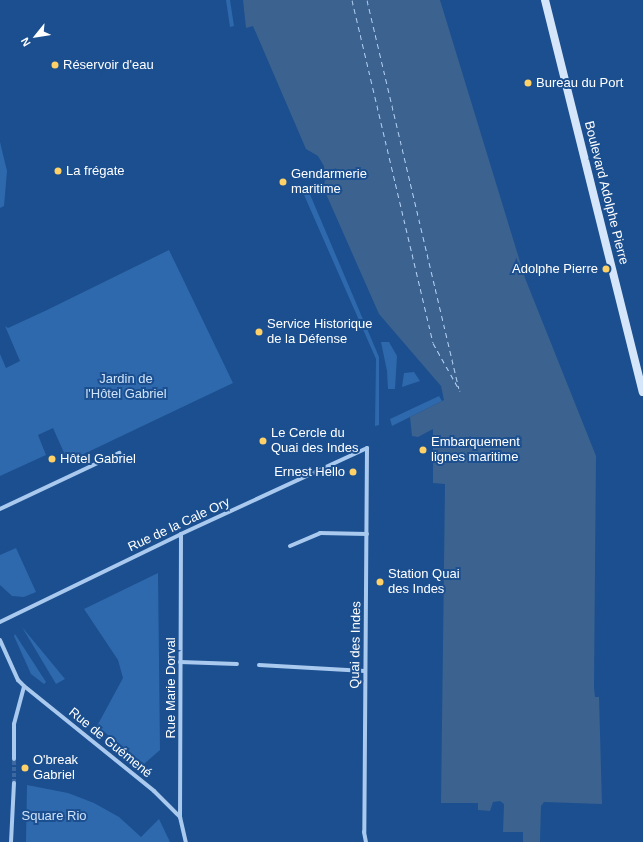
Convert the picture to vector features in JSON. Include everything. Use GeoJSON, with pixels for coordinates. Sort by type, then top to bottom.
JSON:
{"type":"FeatureCollection","features":[{"type":"Feature","properties":{"kind":"street","name":"Boulevard Adolphe Pierre"},"geometry":{"type":"LineString","coordinates":[[545,0],[643,392]]}},
{"type":"Feature","properties":{"kind":"street","name":"Quai des Indes"},"geometry":{"type":"LineString","coordinates":[[366,842],[364,832],[367,448]]}},
{"type":"Feature","properties":{"kind":"street","name":"Rue de la Cale Ory"},"geometry":{"type":"LineString","coordinates":[[0,622],[180,534],[367,448]]}},
{"type":"Feature","properties":{"kind":"street"},"geometry":{"type":"LineString","coordinates":[[0,509],[119,453]]}},
{"type":"Feature","properties":{"kind":"street"},"geometry":{"type":"LineString","coordinates":[[290,546],[320,533],[367,534]]}},
{"type":"Feature","properties":{"kind":"street","name":"Rue Marie Dorval"},"geometry":{"type":"LineString","coordinates":[[180,534],[180,817],[186,842]]}},
{"type":"Feature","properties":{"kind":"street","name":"Rue de Guémené"},"geometry":{"type":"LineString","coordinates":[[0,640],[18,680],[24,686],[154,791],[180,817]]}},
{"type":"Feature","properties":{"kind":"street"},"geometry":{"type":"LineString","coordinates":[[180,662],[237,664]]}},
{"type":"Feature","properties":{"kind":"street"},"geometry":{"type":"LineString","coordinates":[[259,665],[365,671]]}},
{"type":"Feature","properties":{"kind":"street"},"geometry":{"type":"LineString","coordinates":[[14,759],[14,724],[24,686]]}},
{"type":"Feature","properties":{"kind":"street"},"geometry":{"type":"LineString","coordinates":[[11,842],[14,783]]}},
{"type":"Feature","properties":{"kind":"green space"},"geometry":{"type":"Polygon","coordinates":[[[226,0],[230,0],[234,26],[230,27],[226,0]]]}},
{"type":"Feature","properties":{"kind":"green space"},"geometry":{"type":"Polygon","coordinates":[[[0,142],[7,171],[4,206],[0,208],[0,142]]]}},
{"type":"Feature","properties":{"kind":"green space"},"geometry":{"type":"Polygon","coordinates":[[[306,185],[379,357],[379,425],[375,426],[376,359],[301,188],[306,185]]]}},
{"type":"Feature","properties":{"kind":"green space","name":"Jardin de l'Hôtel Gabriel"},"geometry":{"type":"Polygon","coordinates":[[[169,250],[233,383],[69,461],[69,464],[53,428],[38,435],[46,455],[0,476],[0,354],[6,368],[20,361],[5,326],[8,328],[47,310],[169,250]]]}},
{"type":"Feature","properties":{"kind":"green space"},"geometry":{"type":"Polygon","coordinates":[[[381,342],[389,342],[397,356],[395,389],[388,389],[387,371],[381,342]]]}},
{"type":"Feature","properties":{"kind":"green space"},"geometry":{"type":"Polygon","coordinates":[[[414,372],[420,381],[402,387],[404,373],[414,372]]]}},
{"type":"Feature","properties":{"kind":"green space"},"geometry":{"type":"Polygon","coordinates":[[[439,396],[442,401],[392,426],[390,419],[439,396]]]}},
{"type":"Feature","properties":{"kind":"green space"},"geometry":{"type":"Polygon","coordinates":[[[16,548],[36,592],[24,597],[12,596],[0,585],[0,555],[16,548]]]}},
{"type":"Feature","properties":{"kind":"green space"},"geometry":{"type":"Polygon","coordinates":[[[158,573],[160,750],[144,764],[97,726],[123,678],[118,660],[84,609],[158,573]]]}},
{"type":"Feature","properties":{"kind":"green space"},"geometry":{"type":"Polygon","coordinates":[[[22,627],[65,679],[56,684],[22,627]]]}},
{"type":"Feature","properties":{"kind":"green space"},"geometry":{"type":"Polygon","coordinates":[[[15,634],[46,682],[44,684],[31,674],[14,636],[15,634]]]}},
{"type":"Feature","properties":{"kind":"green space","name":"Square Rio"},"geometry":{"type":"Polygon","coordinates":[[[27,785],[68,793],[94,803],[119,817],[141,837],[159,819],[170,842],[26,842],[27,785]]]}},
{"type":"Feature","properties":{"kind":"shaded area"},"geometry":{"type":"Polygon","coordinates":[[[243,0],[440,0],[525,278],[596,456],[594,687],[595,697],[599,697],[602,804],[544,802],[541,806],[540,842],[523,842],[523,832],[503,832],[504,804],[500,801],[493,802],[490,811],[478,810],[478,803],[441,803],[445,484],[433,483],[433,429],[418,437],[412,436],[410,417],[444,400],[441,386],[379,314],[323,187],[325,181],[324,166],[318,156],[306,149],[253,26],[246,28],[243,0]]]}},
{"type":"Feature","properties":{"kind":"ferry route"},"geometry":{"type":"LineString","coordinates":[[352,0],[433,343],[460,391]]}},
{"type":"Feature","properties":{"kind":"ferry route"},"geometry":{"type":"LineString","coordinates":[[367,0],[459,388]]}},
{"type":"Feature","properties":{"kind":"tunnel"},"geometry":{"type":"LineString","coordinates":[[14,759],[14,783]]}},
{"type":"Feature","properties":{"kind":"place","name":"Réservoir d'eau"},"geometry":{"type":"Point","coordinates":[55,65]}},
{"type":"Feature","properties":{"kind":"place","name":"Bureau du Port"},"geometry":{"type":"Point","coordinates":[528,83]}},
{"type":"Feature","properties":{"kind":"place","name":"La frégate"},"geometry":{"type":"Point","coordinates":[58,171]}},
{"type":"Feature","properties":{"kind":"place","name":"Gendarmerie maritime"},"geometry":{"type":"Point","coordinates":[283,182]}},
{"type":"Feature","properties":{"kind":"place","name":"Adolphe Pierre"},"geometry":{"type":"Point","coordinates":[606,269]}},
{"type":"Feature","properties":{"kind":"place","name":"Service Historique de la Défense"},"geometry":{"type":"Point","coordinates":[259,332]}},
{"type":"Feature","properties":{"kind":"place","name":"Le Cercle du Quai des Indes"},"geometry":{"type":"Point","coordinates":[263,441]}},
{"type":"Feature","properties":{"kind":"place","name":"Embarquement lignes maritime"},"geometry":{"type":"Point","coordinates":[423,450]}},
{"type":"Feature","properties":{"kind":"place","name":"Hôtel Gabriel"},"geometry":{"type":"Point","coordinates":[52,459]}},
{"type":"Feature","properties":{"kind":"place","name":"Ernest Hello"},"geometry":{"type":"Point","coordinates":[353,472]}},
{"type":"Feature","properties":{"kind":"place","name":"Station Quai des Indes"},"geometry":{"type":"Point","coordinates":[380,582]}},
{"type":"Feature","properties":{"kind":"place","name":"O'break Gabriel"},"geometry":{"type":"Point","coordinates":[25,768]}}]}
